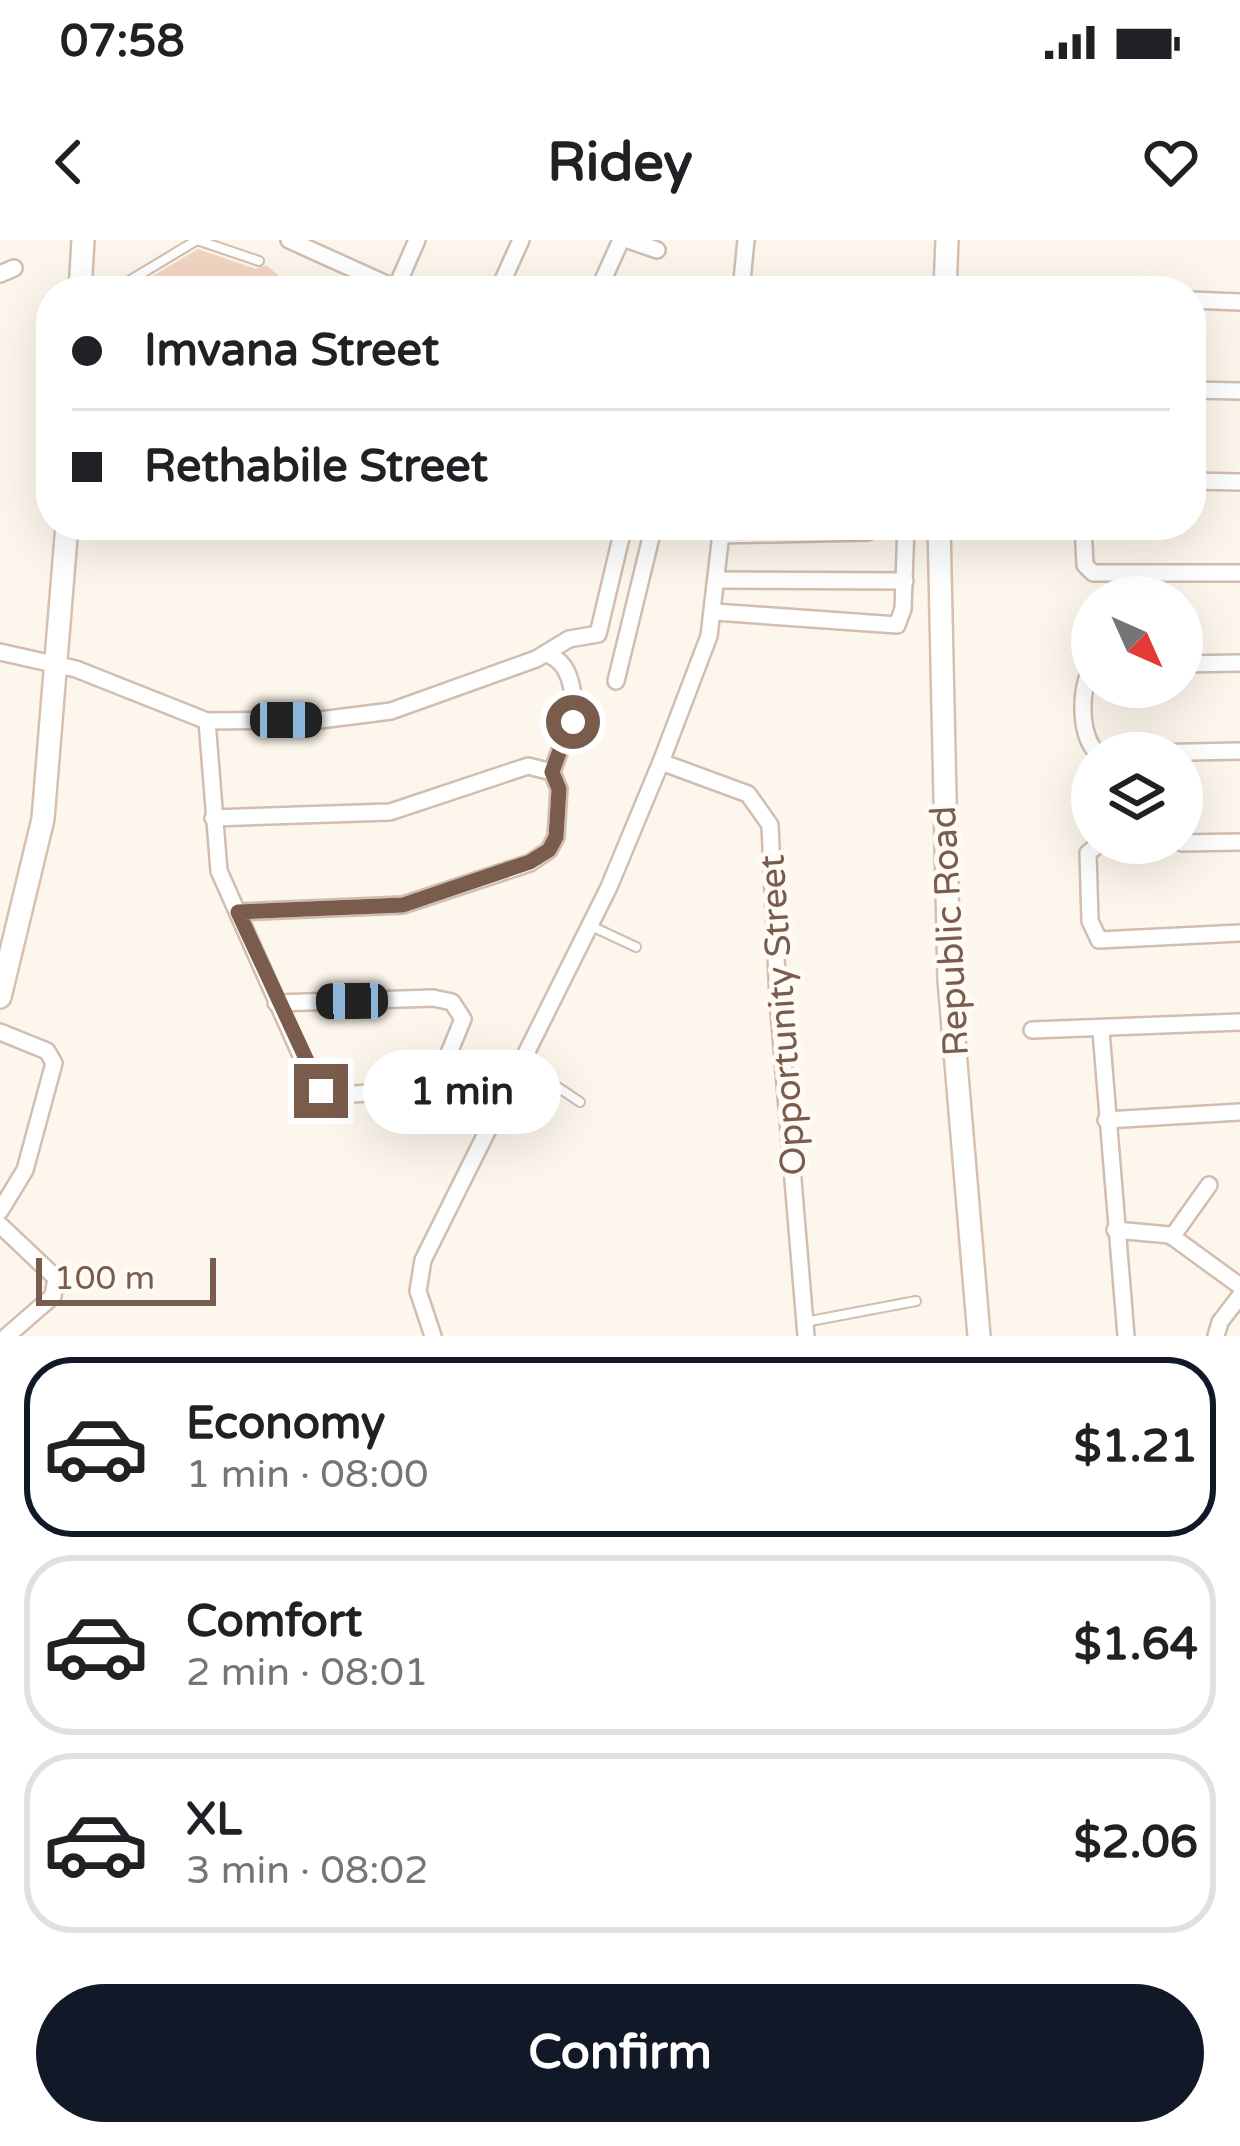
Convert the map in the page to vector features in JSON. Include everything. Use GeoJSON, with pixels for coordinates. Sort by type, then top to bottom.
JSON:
{"type":"FeatureCollection","features":[{"type":"Feature","properties":{"kind":"street"},"geometry":{"type":"LineString","coordinates":[[82,276],[83,240]]}},
{"type":"Feature","properties":{"kind":"street"},"geometry":{"type":"LineString","coordinates":[[289,240],[314,245],[373,276]]}},
{"type":"Feature","properties":{"kind":"street"},"geometry":{"type":"LineString","coordinates":[[404,276],[417,240]]}},
{"type":"Feature","properties":{"kind":"street"},"geometry":{"type":"LineString","coordinates":[[505,276],[521,240]]}},
{"type":"Feature","properties":{"kind":"street"},"geometry":{"type":"LineString","coordinates":[[610,276],[625,240],[656,250]]}},
{"type":"Feature","properties":{"kind":"street"},"geometry":{"type":"LineString","coordinates":[[742,276],[746,240]]}},
{"type":"Feature","properties":{"kind":"street"},"geometry":{"type":"LineString","coordinates":[[946,276],[947,240]]}},
{"type":"Feature","properties":{"kind":"street"},"geometry":{"type":"LineString","coordinates":[[1206,301],[1240,302]]}},
{"type":"Feature","properties":{"kind":"street"},"geometry":{"type":"LineString","coordinates":[[1206,390],[1240,391]]}},
{"type":"Feature","properties":{"kind":"street"},"geometry":{"type":"LineString","coordinates":[[1206,481],[1240,482]]}},
{"type":"Feature","properties":{"kind":"street"},"geometry":{"type":"LineString","coordinates":[[0,997],[43,818],[66,540]]}},
{"type":"Feature","properties":{"kind":"street"},"geometry":{"type":"LineString","coordinates":[[0,652],[58,664],[207,721],[370,716],[546,654],[569,639],[598,634],[620,540]]}},
{"type":"Feature","properties":{"kind":"street"},"geometry":{"type":"LineString","coordinates":[[616,681],[650,540]]}},
{"type":"Feature","properties":{"kind":"street"},"geometry":{"type":"LineString","coordinates":[[433,1336],[418,1291],[420,1270],[590,925],[661,762],[715,612],[721,540]]}},
{"type":"Feature","properties":{"kind":"street"},"geometry":{"type":"LineString","coordinates":[[715,612],[895,625],[902,616],[906,540]]}},
{"type":"Feature","properties":{"kind":"street","name":"Republic Road"},"geometry":{"type":"LineString","coordinates":[[940,540],[950,980],[979,1336]]}},
{"type":"Feature","properties":{"kind":"street"},"geometry":{"type":"LineString","coordinates":[[1083,540],[1083,556],[1094,573],[1240,573]]}},
{"type":"Feature","properties":{"kind":"street"},"geometry":{"type":"LineString","coordinates":[[718,580],[905,581]]}},
{"type":"Feature","properties":{"kind":"street"},"geometry":{"type":"LineString","coordinates":[[238,912],[403,905],[530,862],[549,850],[556,837],[559,789],[552,772],[560,750],[572,738],[574,699],[559,660],[546,654]]}},
{"type":"Feature","properties":{"kind":"street"},"geometry":{"type":"LineString","coordinates":[[1203,664],[1240,663]]}},
{"type":"Feature","properties":{"kind":"street"},"geometry":{"type":"LineString","coordinates":[[207,721],[216,860],[276,1004],[314,1085],[330,1094],[410,1092],[428,1086],[457,1042],[463,1019],[452,1003],[433,998],[276,1004]]}},
{"type":"Feature","properties":{"kind":"street"},"geometry":{"type":"LineString","coordinates":[[1203,752],[1240,752]]}},
{"type":"Feature","properties":{"kind":"street","name":"Opportunity Street"},"geometry":{"type":"LineString","coordinates":[[661,762],[748,794],[770,825],[778,1000],[806,1329]]}},
{"type":"Feature","properties":{"kind":"street"},"geometry":{"type":"LineString","coordinates":[[213,818],[386,813],[532,765],[552,772]]}},
{"type":"Feature","properties":{"kind":"street"},"geometry":{"type":"LineString","coordinates":[[1203,843],[1240,842]]}},
{"type":"Feature","properties":{"kind":"street"},"geometry":{"type":"LineString","coordinates":[[1088,864],[1090,922],[1099,940],[1240,933]]}},
{"type":"Feature","properties":{"kind":"street"},"geometry":{"type":"LineString","coordinates":[[1032,1030],[1101,1031],[1240,1022]]}},
{"type":"Feature","properties":{"kind":"street"},"geometry":{"type":"LineString","coordinates":[[1101,1031],[1126,1336]]}},
{"type":"Feature","properties":{"kind":"street"},"geometry":{"type":"LineString","coordinates":[[0,1032],[46,1051],[54,1063],[25,1170],[0,1210]]}},
{"type":"Feature","properties":{"kind":"street"},"geometry":{"type":"LineString","coordinates":[[1106,1120],[1240,1112]]}},
{"type":"Feature","properties":{"kind":"street"},"geometry":{"type":"LineString","coordinates":[[1172,1237],[1209,1185]]}},
{"type":"Feature","properties":{"kind":"street"},"geometry":{"type":"LineString","coordinates":[[0,1225],[56,1279],[53,1296],[7,1336]]}},
{"type":"Feature","properties":{"kind":"street"},"geometry":{"type":"LineString","coordinates":[[1115,1230],[1172,1237],[1240,1286]]}},
{"type":"Feature","properties":{"kind":"street"},"geometry":{"type":"LineString","coordinates":[[1216,1336],[1220,1322],[1240,1296]]}},
{"type":"Feature","properties":{"kind":"lane"},"geometry":{"type":"LineString","coordinates":[[137,276],[197,240],[259,261]]}},
{"type":"Feature","properties":{"kind":"lane"},"geometry":{"type":"LineString","coordinates":[[590,925],[636,947]]}},
{"type":"Feature","properties":{"kind":"lane"},"geometry":{"type":"LineString","coordinates":[[522,1063],[580,1102]]}},
{"type":"Feature","properties":{"kind":"lane"},"geometry":{"type":"LineString","coordinates":[[806,1329],[916,1300]]}},
{"type":"Feature","properties":{"kind":"building"},"geometry":{"type":"Polygon","coordinates":[[[198,249],[256,269],[266,265],[279,276],[153,276],[198,249]]]}},
{"type":"Feature","properties":{"kind":"route"},"geometry":{"type":"LineString","coordinates":[[321,1091],[276,1004],[238,912],[403,905],[436,898],[541,857],[556,837],[559,789],[552,772],[560,750],[572,738],[573,722]]}}]}
